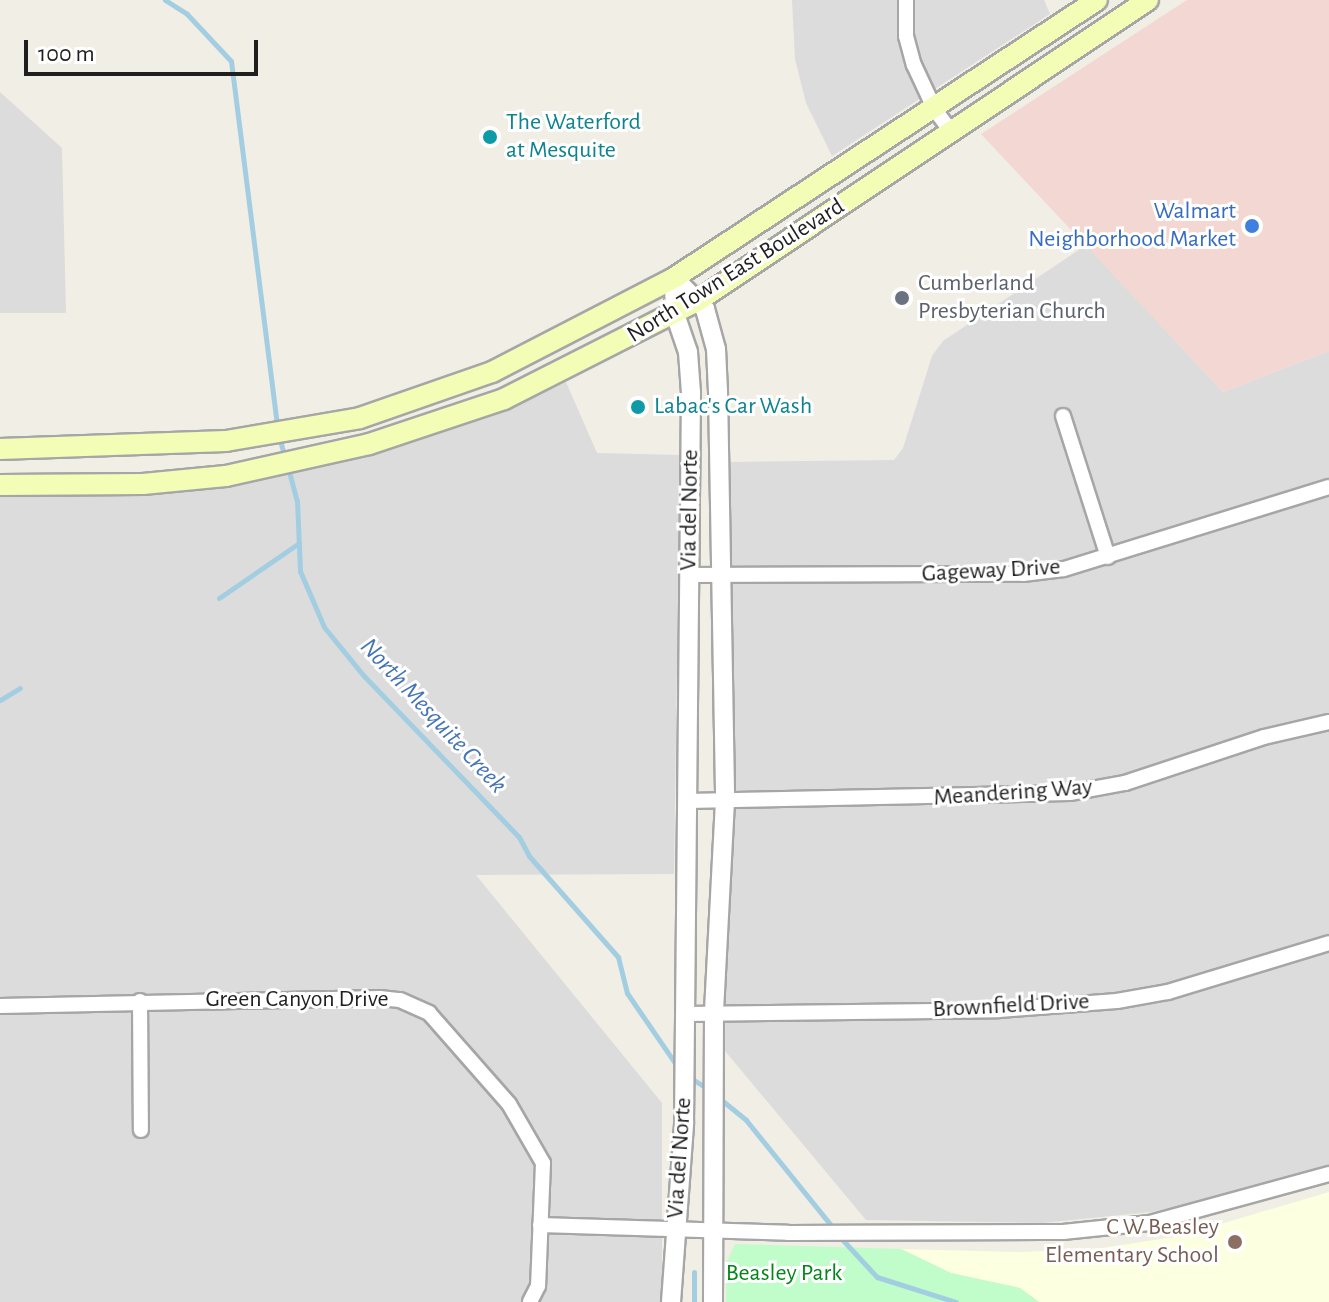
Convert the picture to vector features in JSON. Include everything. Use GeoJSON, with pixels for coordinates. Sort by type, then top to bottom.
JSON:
{"type":"FeatureCollection","features":[{"type":"Feature","properties":{"kind":"main road","name":"North Town East Boulevard"},"geometry":{"type":"LineString","coordinates":[[0,449],[226,441],[334,424],[437,394],[563,337],[674,278],[935,110],[1097,0]]}},
{"type":"Feature","properties":{"kind":"main road","name":"North Town East Boulevard"},"geometry":{"type":"LineString","coordinates":[[0,485],[143,484],[226,476],[340,450],[452,418],[504,399],[699,300],[953,134],[1148,0]]}},
{"type":"Feature","properties":{"kind":"main road"},"geometry":{"type":"LineString","coordinates":[[437,394],[452,418]]}},
{"type":"Feature","properties":{"kind":"street"},"geometry":{"type":"LineString","coordinates":[[906,0],[906,36],[935,110],[953,134]]}},
{"type":"Feature","properties":{"kind":"street","name":"Via del Norte"},"geometry":{"type":"LineString","coordinates":[[674,278],[699,300],[716,349],[725,574],[725,801],[713,1056],[713,1302]]}},
{"type":"Feature","properties":{"kind":"street","name":"Via del Norte"},"geometry":{"type":"LineString","coordinates":[[671,1302],[684,1123],[691,393],[688,352],[675,314],[674,278]]}},
{"type":"Feature","properties":{"kind":"street"},"geometry":{"type":"LineString","coordinates":[[1063,416],[1108,557]]}},
{"type":"Feature","properties":{"kind":"street","name":"Gageway Drive"},"geometry":{"type":"LineString","coordinates":[[689,575],[1023,574],[1108,557],[1329,487]]}},
{"type":"Feature","properties":{"kind":"street","name":"Meandering Way"},"geometry":{"type":"LineString","coordinates":[[688,801],[1070,793],[1125,783],[1264,737],[1329,722]]}},
{"type":"Feature","properties":{"kind":"street","name":"Brownfield Drive"},"geometry":{"type":"LineString","coordinates":[[686,1014],[999,1010],[1117,1001],[1168,992],[1329,943]]}},
{"type":"Feature","properties":{"kind":"street","name":"Green Canyon Drive"},"geometry":{"type":"LineString","coordinates":[[0,1006],[380,998],[400,1000],[429,1013],[500,1093],[535,1143],[543,1163],[538,1286],[530,1302]]}},
{"type":"Feature","properties":{"kind":"street"},"geometry":{"type":"LineString","coordinates":[[140,1001],[141,1130]]}},
{"type":"Feature","properties":{"kind":"street"},"geometry":{"type":"LineString","coordinates":[[540,1225],[788,1233],[1108,1229],[1225,1206],[1329,1174]]}},
{"type":"Feature","properties":{"kind":"shaded area"},"geometry":{"type":"Polygon","coordinates":[[[792,0],[1044,0],[1050,14],[832,156],[806,103],[795,59],[792,0]]]}},
{"type":"Feature","properties":{"kind":"shaded area"},"geometry":{"type":"Polygon","coordinates":[[[1187,0],[1329,0],[1329,351],[1223,392],[981,134],[1187,0]]]}},
{"type":"Feature","properties":{"kind":"shaded area"},"geometry":{"type":"Polygon","coordinates":[[[0,92],[62,148],[66,313],[0,313],[0,92]]]}},
{"type":"Feature","properties":{"kind":"shaded area"},"geometry":{"type":"Polygon","coordinates":[[[1086,245],[1223,392],[1329,351],[1329,1165],[1250,1190],[1151,1212],[1042,1223],[866,1220],[725,1051],[731,462],[894,460],[903,448],[932,356],[943,341],[1086,245]]]}},
{"type":"Feature","properties":{"kind":"shaded area"},"geometry":{"type":"Polygon","coordinates":[[[566,382],[597,453],[680,455],[674,874],[476,875],[662,1103],[662,1302],[0,1302],[0,490],[363,455],[523,403],[566,382]]]}},
{"type":"Feature","properties":{"kind":"shaded area","name":"C W Beasley Elementary School"},"geometry":{"type":"Polygon","coordinates":[[[1329,1192],[1329,1302],[1039,1302],[1020,1288],[951,1273],[901,1249],[1022,1252],[1102,1248],[1180,1236],[1329,1192]]]}},
{"type":"Feature","properties":{"kind":"green space","name":"Beasley Park"},"geometry":{"type":"Polygon","coordinates":[[[735,1244],[901,1249],[951,1273],[1020,1288],[1039,1302],[726,1302],[727,1261],[735,1244]]]}},
{"type":"Feature","properties":{"kind":"waterway","name":"North Mesquite Creek"},"geometry":{"type":"LineString","coordinates":[[165,0],[187,14],[231,61],[277,427]]}},
{"type":"Feature","properties":{"kind":"waterway","name":"North Mesquite Creek"},"geometry":{"type":"LineString","coordinates":[[279,437],[285,458]]}},
{"type":"Feature","properties":{"kind":"waterway","name":"North Mesquite Creek"},"geometry":{"type":"LineString","coordinates":[[288,468],[297,501],[300,571],[324,627],[364,676],[519,837],[529,856],[618,957],[627,993],[681,1072]]}},
{"type":"Feature","properties":{"kind":"waterway"},"geometry":{"type":"LineString","coordinates":[[219,598],[299,543]]}},
{"type":"Feature","properties":{"kind":"waterway"},"geometry":{"type":"LineString","coordinates":[[0,700],[20,688]]}},
{"type":"Feature","properties":{"kind":"waterway","name":"North Mesquite Creek"},"geometry":{"type":"LineString","coordinates":[[689,1077],[708,1089]]}},
{"type":"Feature","properties":{"kind":"waterway","name":"North Mesquite Creek"},"geometry":{"type":"LineString","coordinates":[[719,1098],[746,1120],[833,1228]]}},
{"type":"Feature","properties":{"kind":"waterway","name":"North Mesquite Creek"},"geometry":{"type":"LineString","coordinates":[[839,1236],[877,1277],[956,1302]]}},
{"type":"Feature","properties":{"kind":"waterway"},"geometry":{"type":"LineString","coordinates":[[694,1272],[694,1302]]}},
{"type":"Feature","properties":{"kind":"place","name":"The Waterford at Mesquite"},"geometry":{"type":"Point","coordinates":[490,137]}},
{"type":"Feature","properties":{"kind":"place","name":"Walmart Neighborhood Market"},"geometry":{"type":"Point","coordinates":[1252,226]}},
{"type":"Feature","properties":{"kind":"place","name":"Cumberland Presbyterian Church"},"geometry":{"type":"Point","coordinates":[902,298]}},
{"type":"Feature","properties":{"kind":"place","name":"Labac's Car Wash"},"geometry":{"type":"Point","coordinates":[638,407]}},
{"type":"Feature","properties":{"kind":"place","name":"C W Beasley Elementary School"},"geometry":{"type":"Point","coordinates":[1235,1242]}}]}
